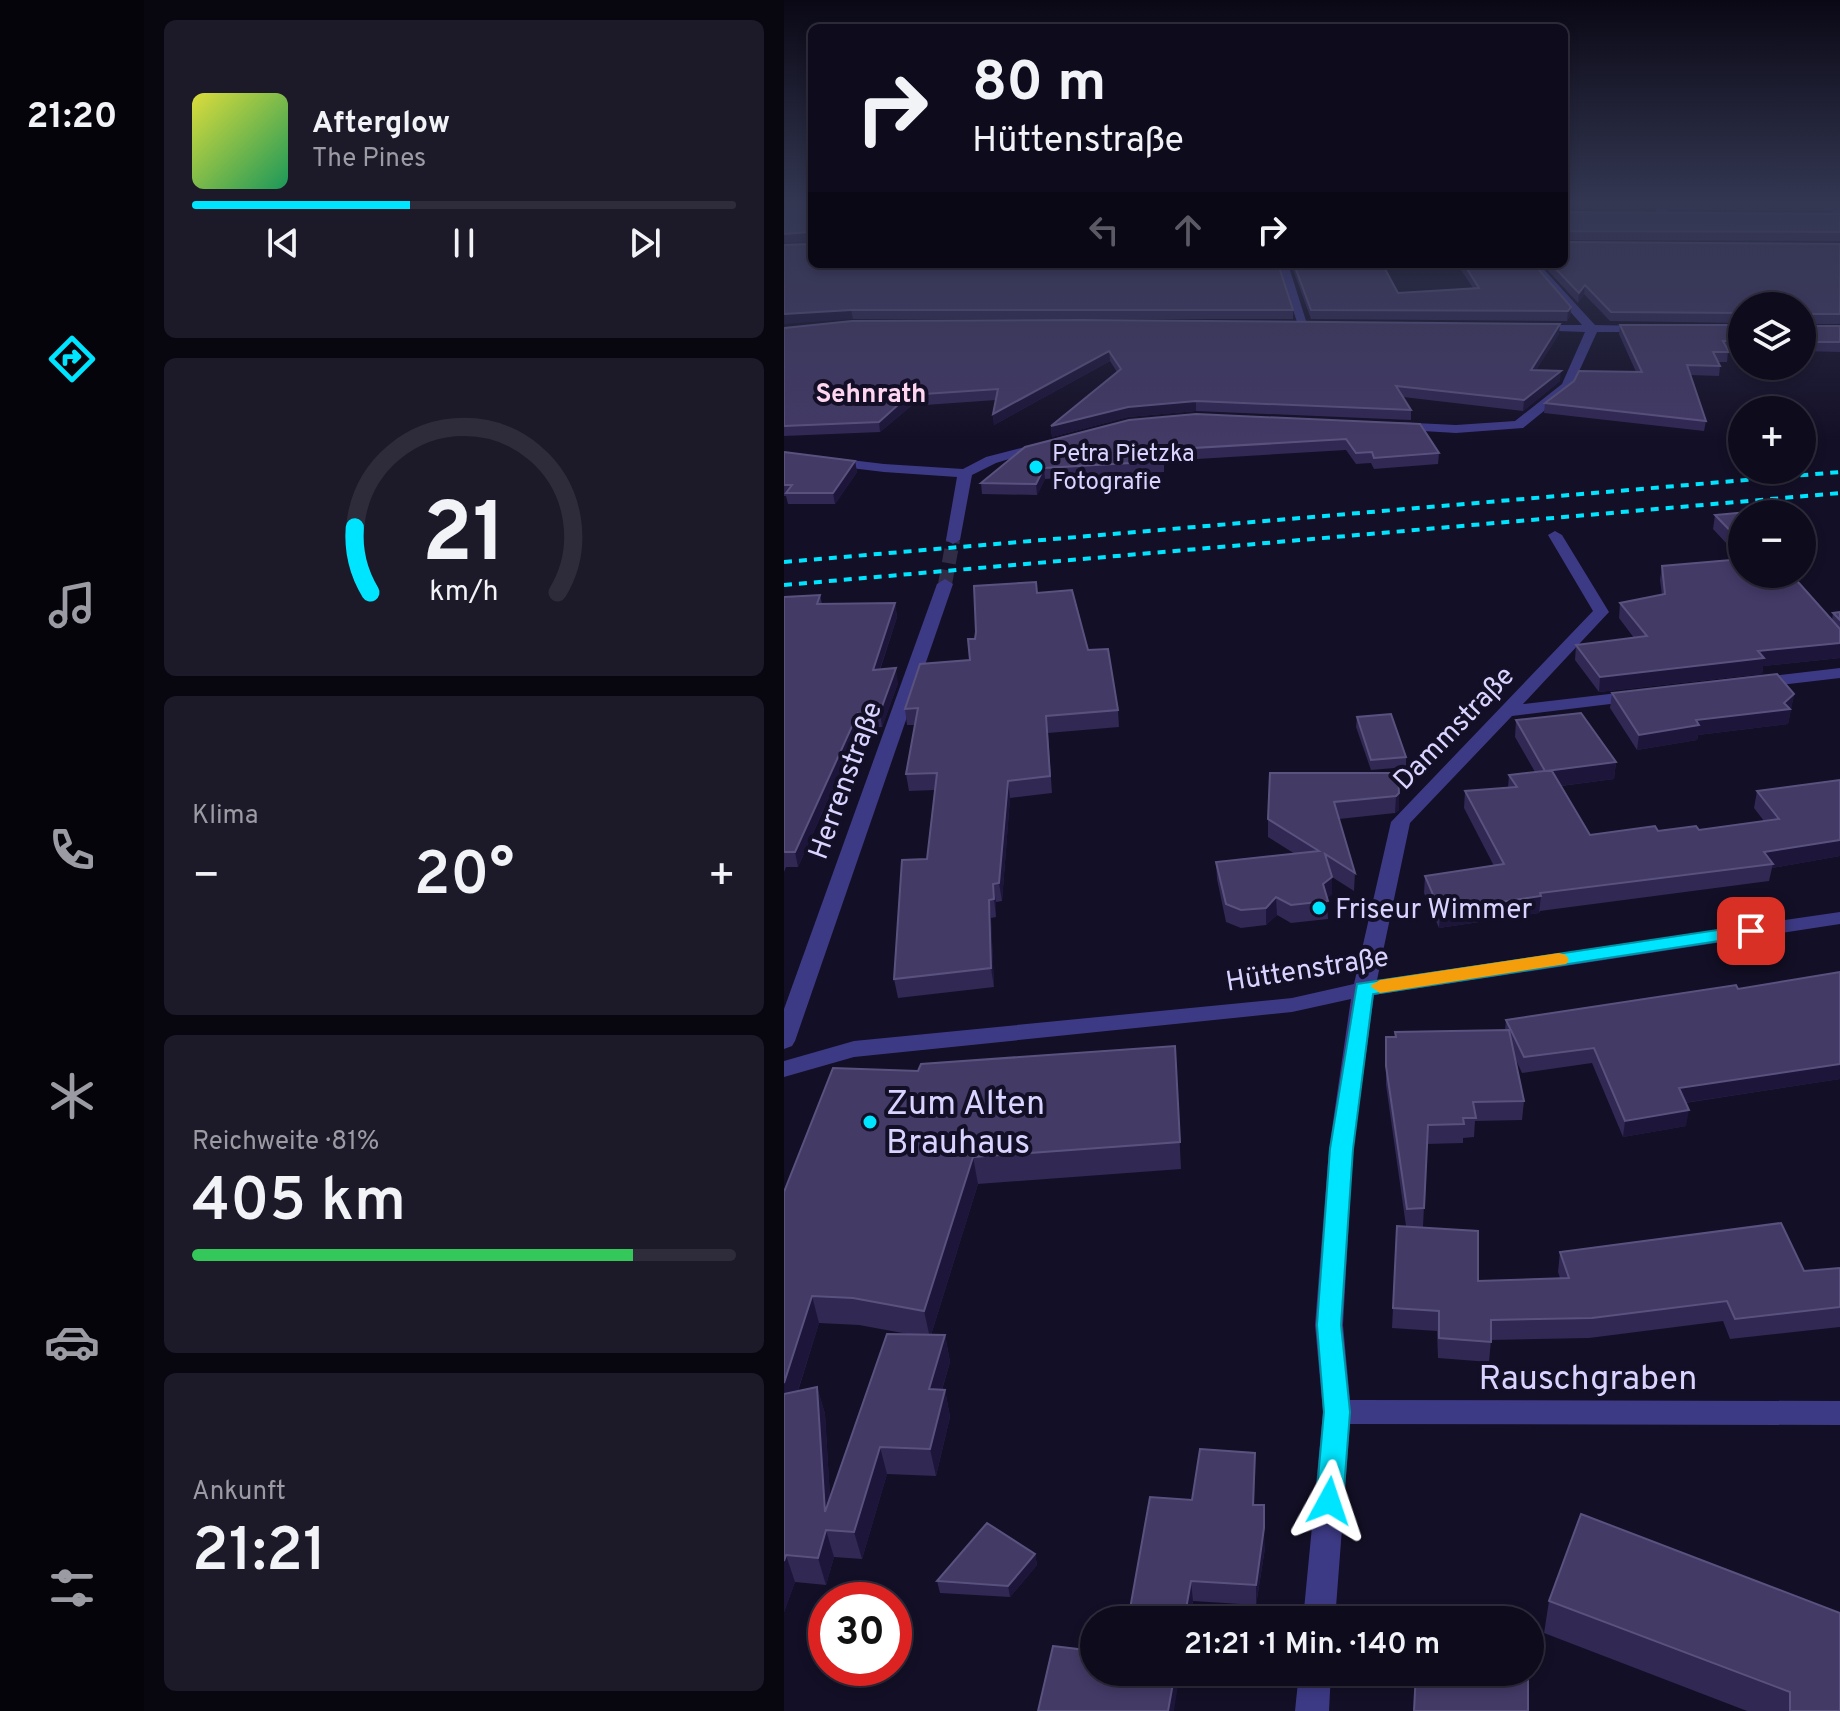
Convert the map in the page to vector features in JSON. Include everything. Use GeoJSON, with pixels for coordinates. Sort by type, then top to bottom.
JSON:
{"type":"FeatureCollection","features":[{"type":"Feature","properties":{"kind":"street"},"geometry":{"type":"LineString","coordinates":[[1289,282],[1304,325]]}},
{"type":"Feature","properties":{"kind":"street"},"geometry":{"type":"LineString","coordinates":[[1549,282],[1592,329]]}},
{"type":"Feature","properties":{"kind":"street"},"geometry":{"type":"LineString","coordinates":[[1288,325],[1319,325]]}},
{"type":"Feature","properties":{"kind":"street"},"geometry":{"type":"LineString","coordinates":[[1516,328],[1667,329]]}},
{"type":"Feature","properties":{"kind":"street"},"geometry":{"type":"LineString","coordinates":[[1379,426],[1456,429],[1518,425],[1567,386],[1592,329]]}},
{"type":"Feature","properties":{"kind":"street"},"geometry":{"type":"LineString","coordinates":[[784,456],[884,468],[965,473],[991,460],[1052,444]]}},
{"type":"Feature","properties":{"kind":"street"},"geometry":{"type":"LineString","coordinates":[[953,540],[965,473]]}},
{"type":"Feature","properties":{"kind":"street","name":"Dammstraße"},"geometry":{"type":"LineString","coordinates":[[1320,1606],[1337,1412],[1330,1309],[1341,1149],[1364,989],[1401,822],[1601,612],[1555,535]]}},
{"type":"Feature","properties":{"kind":"street","name":"Herrenstraße"},"geometry":{"type":"LineString","coordinates":[[784,1041],[945,584]]}},
{"type":"Feature","properties":{"kind":"street"},"geometry":{"type":"LineString","coordinates":[[1730,686],[1840,673]]}},
{"type":"Feature","properties":{"kind":"street"},"geometry":{"type":"LineString","coordinates":[[1508,711],[1658,694]]}},
{"type":"Feature","properties":{"kind":"street","name":"Hüttenstraße"},"geometry":{"type":"LineString","coordinates":[[784,1069],[854,1049],[1292,1005],[1364,989],[1840,918]]}},
{"type":"Feature","properties":{"kind":"street","name":"Rauschgraben"},"geometry":{"type":"LineString","coordinates":[[1337,1412],[1840,1413]]}},
{"type":"Feature","properties":{"kind":"street"},"geometry":{"type":"LineString","coordinates":[[1312,1711],[1314,1686]]}},
{"type":"Feature","properties":{"kind":"building"},"geometry":{"type":"Polygon","coordinates":[[[784,282],[1284,282],[1293,310],[851,310],[784,314],[784,282]]]}},
{"type":"Feature","properties":{"kind":"building"},"geometry":{"type":"Polygon","coordinates":[[[1301,282],[1392,282],[1398,293],[1479,288],[1475,282],[1549,282],[1571,307],[1568,311],[1311,310],[1301,282]]]}},
{"type":"Feature","properties":{"kind":"building"},"geometry":{"type":"Polygon","coordinates":[[[1568,282],[1840,282],[1840,314],[1816,314],[1816,292],[1728,292],[1728,313],[1611,312],[1585,285],[1579,293],[1568,282]]]}},
{"type":"Feature","properties":{"kind":"building"},"geometry":{"type":"Polygon","coordinates":[[[852,321],[1560,324],[1531,370],[1561,371],[1524,400],[1396,386],[1411,410],[1196,401],[1128,407],[1051,426],[1121,369],[1109,351],[993,414],[998,389],[909,395],[879,422],[784,426],[784,328],[852,321]]]}},
{"type":"Feature","properties":{"kind":"building"},"geometry":{"type":"Polygon","coordinates":[[[1620,325],[1728,325],[1728,341],[1723,341],[1728,352],[1713,352],[1720,366],[1687,365],[1706,421],[1545,403],[1574,381],[1579,371],[1642,372],[1620,325]]]}},
{"type":"Feature","properties":{"kind":"building"},"geometry":{"type":"Polygon","coordinates":[[[1816,326],[1840,326],[1840,342],[1816,342],[1816,326]]]}},
{"type":"Feature","properties":{"kind":"building"},"geometry":{"type":"Polygon","coordinates":[[[1196,414],[1420,424],[1439,453],[1374,458],[1372,452],[1356,453],[1346,439],[1160,450],[1164,461],[1044,468],[1036,484],[981,483],[1025,447],[1129,420],[1196,414]]]}},
{"type":"Feature","properties":{"kind":"building"},"geometry":{"type":"Polygon","coordinates":[[[784,452],[855,461],[833,493],[786,493],[792,485],[784,485],[784,452]]]}},
{"type":"Feature","properties":{"kind":"building"},"geometry":{"type":"Polygon","coordinates":[[[1728,514],[1728,528],[1715,515],[1728,514]]]}},
{"type":"Feature","properties":{"kind":"building"},"geometry":{"type":"Polygon","coordinates":[[[1728,560],[1728,588],[1803,588],[1840,629],[1840,643],[1758,651],[1764,658],[1600,677],[1576,645],[1647,636],[1620,603],[1665,594],[1662,566],[1728,560]]]}},
{"type":"Feature","properties":{"kind":"building"},"geometry":{"type":"Polygon","coordinates":[[[1036,582],[1037,593],[1072,590],[1088,650],[1108,649],[1118,710],[1046,716],[1050,776],[1008,781],[999,883],[993,884],[994,899],[989,900],[991,968],[894,979],[902,860],[927,859],[937,773],[906,774],[918,708],[905,709],[920,664],[970,660],[968,639],[975,639],[976,632],[974,586],[1036,582]]]}},
{"type":"Feature","properties":{"kind":"building"},"geometry":{"type":"Polygon","coordinates":[[[820,595],[817,604],[895,603],[873,670],[896,668],[880,712],[858,713],[795,852],[784,852],[784,597],[820,595]]]}},
{"type":"Feature","properties":{"kind":"building"},"geometry":{"type":"Polygon","coordinates":[[[1777,674],[1794,694],[1784,703],[1790,709],[1696,720],[1699,725],[1639,735],[1612,693],[1777,674]]]}},
{"type":"Feature","properties":{"kind":"building"},"geometry":{"type":"Polygon","coordinates":[[[1581,713],[1616,762],[1546,771],[1552,771],[1590,835],[1655,826],[1658,831],[1696,826],[1699,830],[1779,819],[1757,791],[1840,780],[1840,840],[1764,852],[1773,864],[1540,893],[1541,896],[1440,911],[1425,876],[1504,864],[1465,791],[1517,787],[1509,775],[1545,771],[1516,720],[1581,713]]]}},
{"type":"Feature","properties":{"kind":"building"},"geometry":{"type":"Polygon","coordinates":[[[1391,714],[1406,757],[1371,760],[1357,717],[1391,714]]]}},
{"type":"Feature","properties":{"kind":"building"},"geometry":{"type":"Polygon","coordinates":[[[1270,773],[1398,773],[1399,793],[1396,796],[1334,802],[1355,873],[1325,854],[1332,877],[1323,884],[1328,901],[1291,905],[1276,897],[1266,908],[1241,910],[1226,904],[1216,862],[1319,851],[1268,819],[1270,773]]]}},
{"type":"Feature","properties":{"kind":"building"},"geometry":{"type":"Polygon","coordinates":[[[1840,972],[1840,1064],[1679,1088],[1689,1110],[1625,1121],[1594,1048],[1524,1057],[1506,1020],[1736,985],[1738,989],[1840,972]]]}},
{"type":"Feature","properties":{"kind":"building"},"geometry":{"type":"Polygon","coordinates":[[[1509,1030],[1524,1101],[1473,1102],[1476,1118],[1463,1118],[1464,1124],[1428,1125],[1424,1208],[1407,1209],[1386,1066],[1386,1037],[1396,1037],[1395,1032],[1509,1030]]]}},
{"type":"Feature","properties":{"kind":"building"},"geometry":{"type":"Polygon","coordinates":[[[1175,1046],[1180,1142],[973,1157],[924,1311],[853,1298],[812,1296],[784,1383],[784,1192],[833,1068],[918,1071],[921,1064],[1175,1046]]]}},
{"type":"Feature","properties":{"kind":"building"},"geometry":{"type":"Polygon","coordinates":[[[1781,1223],[1804,1271],[1840,1268],[1840,1307],[1735,1319],[1727,1301],[1592,1318],[1491,1320],[1491,1342],[1439,1338],[1439,1311],[1393,1308],[1397,1226],[1478,1231],[1478,1281],[1569,1278],[1560,1252],[1781,1223]]]}},
{"type":"Feature","properties":{"kind":"building"},"geometry":{"type":"Polygon","coordinates":[[[887,1334],[945,1335],[929,1389],[945,1390],[930,1449],[880,1447],[854,1532],[826,1530],[818,1558],[786,1555],[784,1561],[784,1394],[817,1387],[825,1512],[887,1334]]]}},
{"type":"Feature","properties":{"kind":"building"},"geometry":{"type":"Polygon","coordinates":[[[1200,1449],[1255,1453],[1253,1505],[1264,1505],[1256,1585],[1191,1581],[1187,1606],[1131,1606],[1150,1497],[1192,1500],[1200,1449]]]}},
{"type":"Feature","properties":{"kind":"building"},"geometry":{"type":"Polygon","coordinates":[[[1581,1514],[1840,1613],[1840,1711],[1790,1711],[1790,1692],[1549,1601],[1581,1514]]]}},
{"type":"Feature","properties":{"kind":"building"},"geometry":{"type":"Polygon","coordinates":[[[987,1523],[1035,1554],[1008,1586],[937,1581],[987,1523]]]}},
{"type":"Feature","properties":{"kind":"building"},"geometry":{"type":"Polygon","coordinates":[[[1053,1646],[1080,1649],[1080,1686],[1172,1686],[1168,1711],[1038,1711],[1053,1646]]]}},
{"type":"Feature","properties":{"kind":"building"},"geometry":{"type":"Polygon","coordinates":[[[1415,1686],[1528,1686],[1528,1711],[1414,1711],[1415,1686]]]}},
{"type":"Feature","properties":{"kind":"tunnel"},"geometry":{"type":"LineString","coordinates":[[945,584],[953,540]]}},
{"type":"Feature","properties":{"kind":"railway"},"geometry":{"type":"LineString","coordinates":[[784,562],[1840,472]]}},
{"type":"Feature","properties":{"kind":"railway"},"geometry":{"type":"LineString","coordinates":[[784,585],[1840,493]]}},
{"type":"Feature","properties":{"kind":"slow traffic"},"geometry":{"type":"LineString","coordinates":[[1380,986],[1559,960]]}},
{"type":"Feature","properties":{"kind":"place","name":"Petra Pietzka Fotografie"},"geometry":{"type":"Point","coordinates":[1036,467]}},
{"type":"Feature","properties":{"kind":"place","name":"Friseur Wimmer"},"geometry":{"type":"Point","coordinates":[1319,908]}},
{"type":"Feature","properties":{"kind":"place","name":"Zum Alten Brauhaus"},"geometry":{"type":"Point","coordinates":[870,1122]}},
{"type":"Feature","properties":{"kind":"district","name":"Sehnrath"},"geometry":{"type":"Point","coordinates":[871,393]}},
{"type":"Feature","properties":{"kind":"route"},"geometry":{"type":"LineString","coordinates":[[1329,1501],[1337,1412],[1329,1325],[1341,1149],[1364,989],[1751,931]]}}]}
